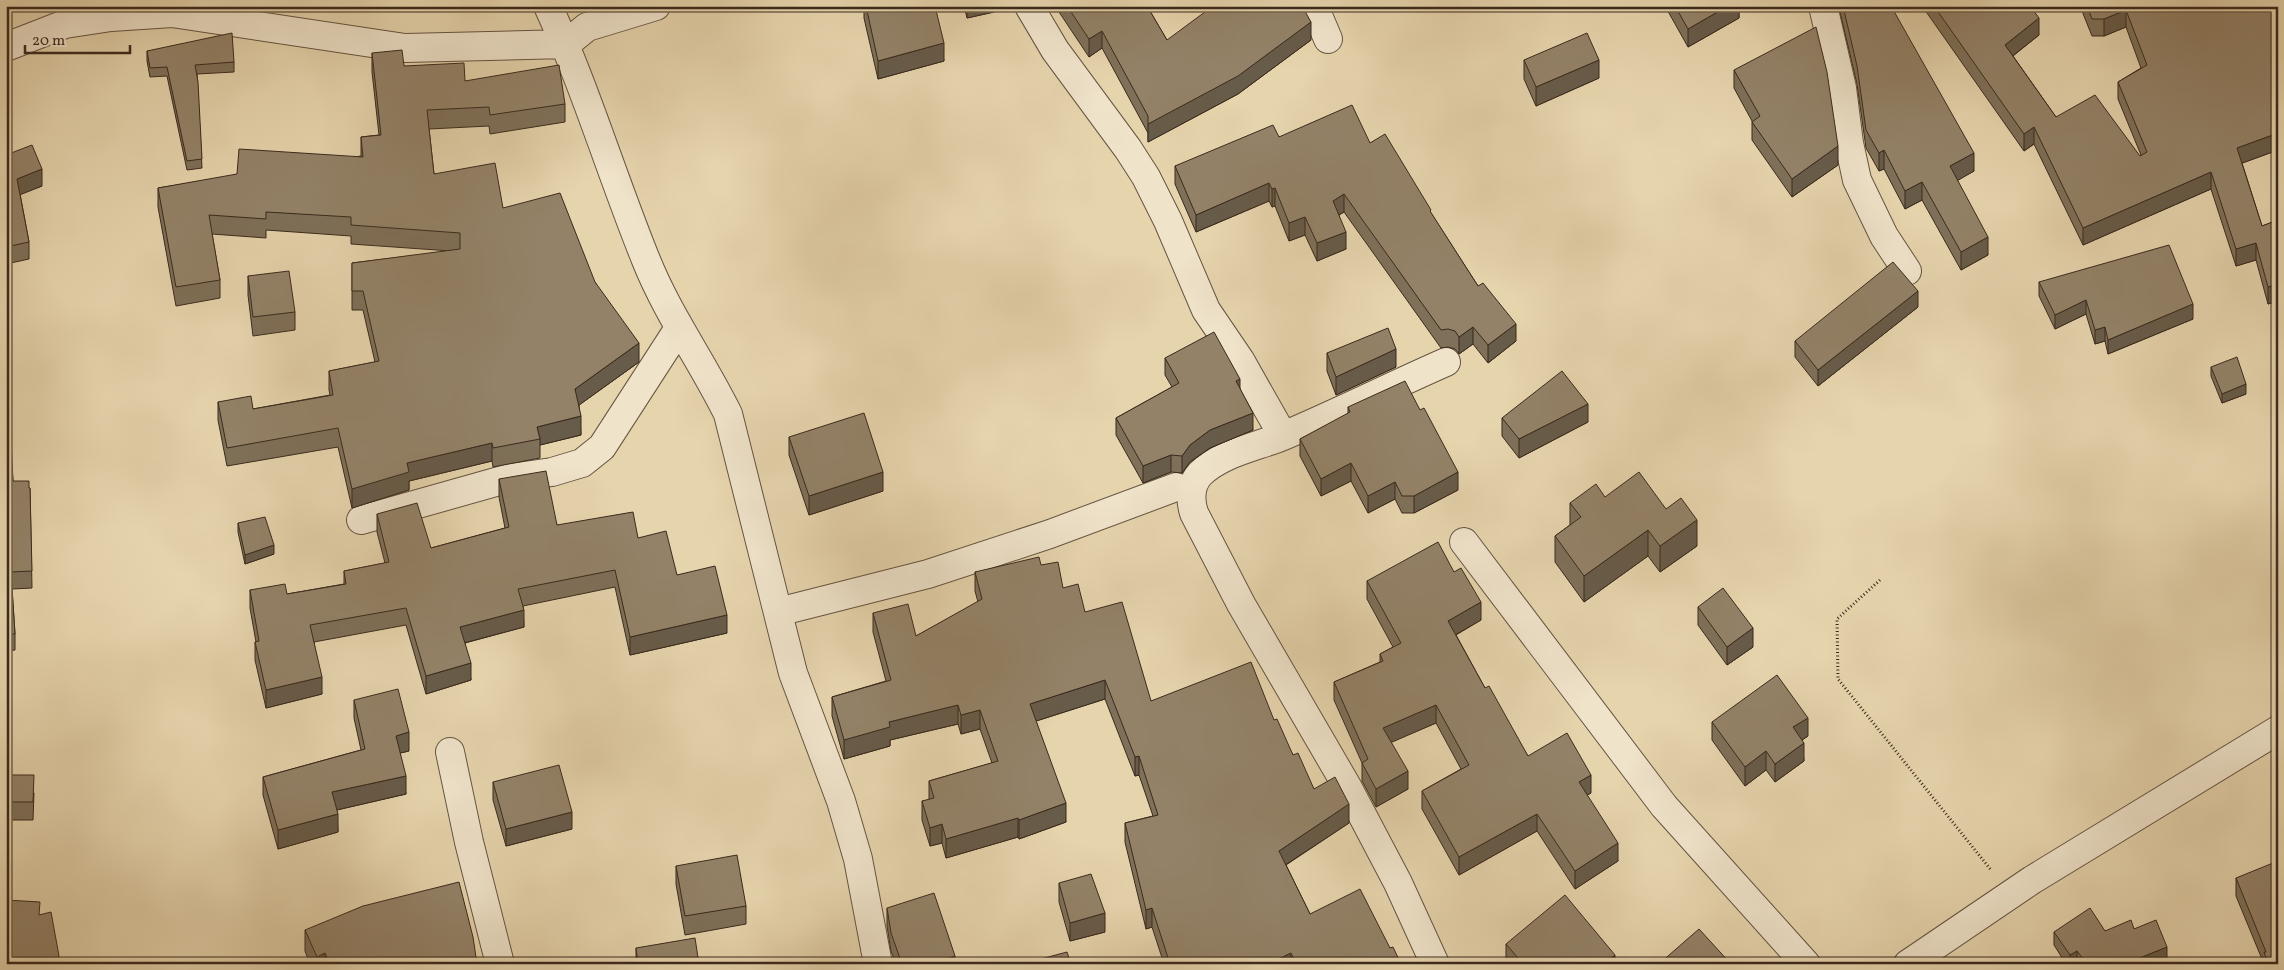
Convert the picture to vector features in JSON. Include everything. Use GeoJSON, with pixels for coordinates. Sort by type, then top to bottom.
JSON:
{"type":"FeatureCollection","features":[{"type":"Feature","properties":{"kind":"street"},"geometry":{"type":"LineString","coordinates":[[548,6],[566,44],[646,260],[664,301],[710,378],[728,414],[793,673],[841,801],[858,859],[878,964]]}},
{"type":"Feature","properties":{"kind":"street"},"geometry":{"type":"LineString","coordinates":[[6,47],[65,24],[111,17],[172,13],[405,48],[566,44],[588,27],[656,6]]}},
{"type":"Feature","properties":{"kind":"street"},"geometry":{"type":"LineString","coordinates":[[1029,6],[1055,50],[1128,149],[1146,177],[1168,221],[1206,310],[1240,360],[1283,436]]}},
{"type":"Feature","properties":{"kind":"street"},"geometry":{"type":"LineString","coordinates":[[1314,6],[1328,39]]}},
{"type":"Feature","properties":{"kind":"street"},"geometry":{"type":"LineString","coordinates":[[1823,6],[1842,88],[1849,143],[1857,180],[1880,229],[1907,271]]}},
{"type":"Feature","properties":{"kind":"street"},"geometry":{"type":"LineString","coordinates":[[361,520],[510,478],[552,472],[582,464],[602,448],[680,328]]}},
{"type":"Feature","properties":{"kind":"street"},"geometry":{"type":"LineString","coordinates":[[1435,964],[1398,883],[1357,805],[1241,604],[1194,513],[1190,501],[1192,488],[1200,475],[1219,460],[1283,436],[1446,362]]}},
{"type":"Feature","properties":{"kind":"street"},"geometry":{"type":"LineString","coordinates":[[778,612],[928,574],[1050,534],[1176,487]]}},
{"type":"Feature","properties":{"kind":"street"},"geometry":{"type":"LineString","coordinates":[[1464,542],[1664,806],[1806,964]]}},
{"type":"Feature","properties":{"kind":"street"},"geometry":{"type":"LineString","coordinates":[[1908,964],[2010,894],[2205,772],[2278,730]]}},
{"type":"Feature","properties":{"kind":"street"},"geometry":{"type":"LineString","coordinates":[[450,752],[469,842],[500,964]]}},
{"type":"Feature","properties":{"kind":"path"},"geometry":{"type":"LineString","coordinates":[[1880,580],[1837,619],[1838,679],[2010,894]]}},
{"type":"Feature","properties":{"kind":"building"},"geometry":{"type":"Polygon","coordinates":[[[866,6],[935,6],[944,43],[878,61],[866,6]]]}},
{"type":"Feature","properties":{"kind":"building"},"geometry":{"type":"Polygon","coordinates":[[[1067,6],[1147,6],[1167,40],[1213,6],[1302,6],[1311,22],[1238,76],[1148,124],[1148,116],[1102,31],[1089,39],[1067,6]]]}},
{"type":"Feature","properties":{"kind":"building"},"geometry":{"type":"Polygon","coordinates":[[[1675,6],[1728,6],[1688,29],[1675,6]]]}},
{"type":"Feature","properties":{"kind":"building"},"geometry":{"type":"Polygon","coordinates":[[[1843,6],[1891,6],[1974,153],[1950,166],[1988,237],[1961,252],[1922,182],[1905,191],[1884,150],[1879,153],[1866,130],[1857,66],[1843,6]]]}},
{"type":"Feature","properties":{"kind":"building"},"geometry":{"type":"Polygon","coordinates":[[[1934,6],[2030,6],[2039,18],[2005,45],[2056,117],[2095,95],[2140,156],[2147,152],[2118,82],[2147,65],[2126,10],[2104,19],[2092,19],[2087,6],[2278,6],[2278,133],[2237,148],[2262,226],[2278,220],[2278,284],[2268,287],[2256,243],[2236,249],[2211,172],[2083,228],[2034,127],[2024,134],[1934,6]]]}},
{"type":"Feature","properties":{"kind":"building"},"geometry":{"type":"Polygon","coordinates":[[[1816,27],[1827,72],[1838,146],[1792,179],[1752,122],[1760,116],[1734,70],[1816,27]]]}},
{"type":"Feature","properties":{"kind":"building"},"geometry":{"type":"Polygon","coordinates":[[[232,33],[234,62],[195,65],[198,82],[202,159],[187,161],[167,67],[150,68],[147,51],[232,33]]]}},
{"type":"Feature","properties":{"kind":"building"},"geometry":{"type":"Polygon","coordinates":[[[1587,33],[1599,60],[1536,87],[1524,60],[1587,33]]]}},
{"type":"Feature","properties":{"kind":"building"},"geometry":{"type":"Polygon","coordinates":[[[402,50],[404,66],[464,63],[465,81],[559,65],[565,104],[490,115],[489,107],[427,110],[434,174],[495,163],[503,208],[560,193],[595,282],[639,343],[575,389],[581,416],[537,427],[540,439],[493,448],[492,443],[407,463],[409,472],[352,489],[338,428],[227,448],[218,402],[251,396],[253,409],[333,395],[329,371],[379,361],[363,291],[352,291],[352,263],[460,249],[460,233],[351,225],[351,217],[266,212],[266,219],[209,215],[220,280],[176,287],[158,188],[237,174],[239,149],[363,157],[361,137],[381,135],[372,53],[402,50]]]}},
{"type":"Feature","properties":{"kind":"building"},"geometry":{"type":"Polygon","coordinates":[[[1352,105],[1370,143],[1385,134],[1430,211],[1478,286],[1483,283],[1516,324],[1488,345],[1473,327],[1459,337],[1455,331],[1441,330],[1344,194],[1333,201],[1346,232],[1317,243],[1305,217],[1289,223],[1275,188],[1272,189],[1269,183],[1196,215],[1175,166],[1273,125],[1279,137],[1352,105]]]}},
{"type":"Feature","properties":{"kind":"building"},"geometry":{"type":"Polygon","coordinates":[[[32,145],[42,169],[17,179],[29,242],[6,247],[6,155],[32,145]]]}},
{"type":"Feature","properties":{"kind":"building"},"geometry":{"type":"Polygon","coordinates":[[[2169,245],[2193,304],[2108,340],[2105,327],[2095,330],[2086,300],[2055,315],[2039,282],[2169,245]]]}},
{"type":"Feature","properties":{"kind":"building"},"geometry":{"type":"Polygon","coordinates":[[[1893,262],[1918,291],[1818,370],[1795,341],[1893,262]]]}},
{"type":"Feature","properties":{"kind":"building"},"geometry":{"type":"Polygon","coordinates":[[[289,271],[295,312],[253,317],[248,276],[289,271]]]}},
{"type":"Feature","properties":{"kind":"building"},"geometry":{"type":"Polygon","coordinates":[[[1388,328],[1396,349],[1336,377],[1327,353],[1388,328]]]}},
{"type":"Feature","properties":{"kind":"building"},"geometry":{"type":"Polygon","coordinates":[[[1214,332],[1240,379],[1236,381],[1253,413],[1210,430],[1190,445],[1182,456],[1171,455],[1143,466],[1116,418],[1179,383],[1165,358],[1214,332]]]}},
{"type":"Feature","properties":{"kind":"building"},"geometry":{"type":"Polygon","coordinates":[[[2237,357],[2246,384],[2222,394],[2211,367],[2237,357]]]}},
{"type":"Feature","properties":{"kind":"building"},"geometry":{"type":"Polygon","coordinates":[[[1562,371],[1588,404],[1519,439],[1502,418],[1562,371]]]}},
{"type":"Feature","properties":{"kind":"building"},"geometry":{"type":"Polygon","coordinates":[[[1405,381],[1420,410],[1424,408],[1458,472],[1414,496],[1402,496],[1395,482],[1368,496],[1351,463],[1321,479],[1300,439],[1350,412],[1348,407],[1405,381]]]}},
{"type":"Feature","properties":{"kind":"building"},"geometry":{"type":"Polygon","coordinates":[[[9,396],[13,481],[29,481],[30,488],[32,571],[11,572],[15,634],[6,634],[6,397],[9,396]]]}},
{"type":"Feature","properties":{"kind":"building"},"geometry":{"type":"Polygon","coordinates":[[[864,413],[883,472],[809,496],[789,437],[864,413]]]}},
{"type":"Feature","properties":{"kind":"building"},"geometry":{"type":"Polygon","coordinates":[[[546,471],[557,525],[633,512],[638,538],[666,531],[677,575],[715,566],[727,615],[630,637],[615,570],[518,589],[524,610],[460,627],[471,663],[426,676],[406,608],[310,625],[322,677],[266,690],[255,642],[259,641],[250,590],[285,584],[287,594],[346,584],[344,571],[389,562],[377,514],[417,503],[431,548],[509,527],[499,479],[546,471]]]}},
{"type":"Feature","properties":{"kind":"building"},"geometry":{"type":"Polygon","coordinates":[[[1639,472],[1666,509],[1681,498],[1697,520],[1660,546],[1648,530],[1584,576],[1555,536],[1581,517],[1570,503],[1596,484],[1605,497],[1639,472]]]}},
{"type":"Feature","properties":{"kind":"building"},"geometry":{"type":"Polygon","coordinates":[[[265,517],[274,545],[245,555],[238,523],[265,517]]]}},
{"type":"Feature","properties":{"kind":"building"},"geometry":{"type":"Polygon","coordinates":[[[1438,542],[1454,572],[1461,568],[1481,602],[1448,621],[1485,688],[1489,686],[1528,756],[1567,733],[1591,775],[1579,782],[1618,843],[1575,871],[1537,814],[1459,857],[1422,791],[1469,765],[1436,705],[1383,728],[1408,771],[1376,789],[1362,763],[1368,759],[1334,682],[1383,661],[1380,654],[1401,643],[1367,581],[1438,542]]]}},
{"type":"Feature","properties":{"kind":"building"},"geometry":{"type":"Polygon","coordinates":[[[1039,557],[1041,565],[1058,562],[1063,588],[1078,584],[1085,612],[1122,602],[1151,701],[1251,662],[1274,720],[1277,719],[1293,755],[1298,753],[1314,789],[1335,777],[1349,804],[1279,851],[1310,914],[1360,889],[1390,948],[1393,947],[1401,964],[1296,964],[1291,953],[1268,964],[1170,964],[1152,908],[1146,910],[1125,823],[1158,815],[1139,756],[1135,757],[1105,680],[1030,704],[1066,803],[1019,820],[1018,818],[946,839],[942,824],[930,828],[922,801],[934,798],[929,781],[998,761],[980,710],[961,715],[958,705],[889,722],[890,727],[844,740],[832,697],[891,680],[873,613],[908,604],[916,636],[982,599],[975,572],[1039,557]]]}},
{"type":"Feature","properties":{"kind":"building"},"geometry":{"type":"Polygon","coordinates":[[[1723,588],[1753,628],[1727,647],[1698,607],[1723,588]]]}},
{"type":"Feature","properties":{"kind":"building"},"geometry":{"type":"Polygon","coordinates":[[[1777,675],[1808,718],[1793,727],[1804,743],[1775,764],[1766,751],[1745,767],[1712,722],[1777,675]]]}},
{"type":"Feature","properties":{"kind":"building"},"geometry":{"type":"Polygon","coordinates":[[[398,689],[409,732],[396,736],[406,776],[332,792],[338,814],[278,830],[263,777],[365,749],[354,700],[398,689]]]}},
{"type":"Feature","properties":{"kind":"building"},"geometry":{"type":"Polygon","coordinates":[[[559,765],[572,812],[506,829],[493,782],[559,765]]]}},
{"type":"Feature","properties":{"kind":"building"},"geometry":{"type":"Polygon","coordinates":[[[6,775],[34,775],[33,802],[6,802],[6,775]]]}},
{"type":"Feature","properties":{"kind":"building"},"geometry":{"type":"Polygon","coordinates":[[[737,855],[746,906],[685,916],[676,866],[737,855]]]}},
{"type":"Feature","properties":{"kind":"building"},"geometry":{"type":"Polygon","coordinates":[[[2278,861],[2278,964],[2268,964],[2264,952],[2266,952],[2236,878],[2278,861]]]}},
{"type":"Feature","properties":{"kind":"building"},"geometry":{"type":"Polygon","coordinates":[[[1091,874],[1105,913],[1070,923],[1059,883],[1091,874]]]}},
{"type":"Feature","properties":{"kind":"building"},"geometry":{"type":"Polygon","coordinates":[[[459,882],[473,937],[477,964],[329,964],[325,953],[317,957],[305,930],[363,906],[459,882]]]}},
{"type":"Feature","properties":{"kind":"building"},"geometry":{"type":"Polygon","coordinates":[[[934,893],[955,956],[932,964],[902,964],[891,933],[887,908],[934,893]]]}},
{"type":"Feature","properties":{"kind":"building"},"geometry":{"type":"Polygon","coordinates":[[[1565,895],[1615,955],[1604,964],[1523,964],[1506,944],[1565,895]]]}},
{"type":"Feature","properties":{"kind":"building"},"geometry":{"type":"Polygon","coordinates":[[[6,900],[40,902],[39,915],[51,912],[59,956],[58,964],[6,964],[6,900]]]}},
{"type":"Feature","properties":{"kind":"building"},"geometry":{"type":"Polygon","coordinates":[[[2090,908],[2105,931],[2131,920],[2134,929],[2156,920],[2167,947],[2137,959],[2131,964],[2087,964],[2077,951],[2070,955],[2054,932],[2090,908]]]}},
{"type":"Feature","properties":{"kind":"building"},"geometry":{"type":"Polygon","coordinates":[[[1699,929],[1731,964],[1660,963],[1699,929]]]}},
{"type":"Feature","properties":{"kind":"building"},"geometry":{"type":"Polygon","coordinates":[[[695,938],[699,964],[638,964],[636,948],[695,938]]]}},
{"type":"Feature","properties":{"kind":"building"},"geometry":{"type":"Polygon","coordinates":[[[1067,952],[1071,964],[1022,964],[1067,952]]]}}]}
